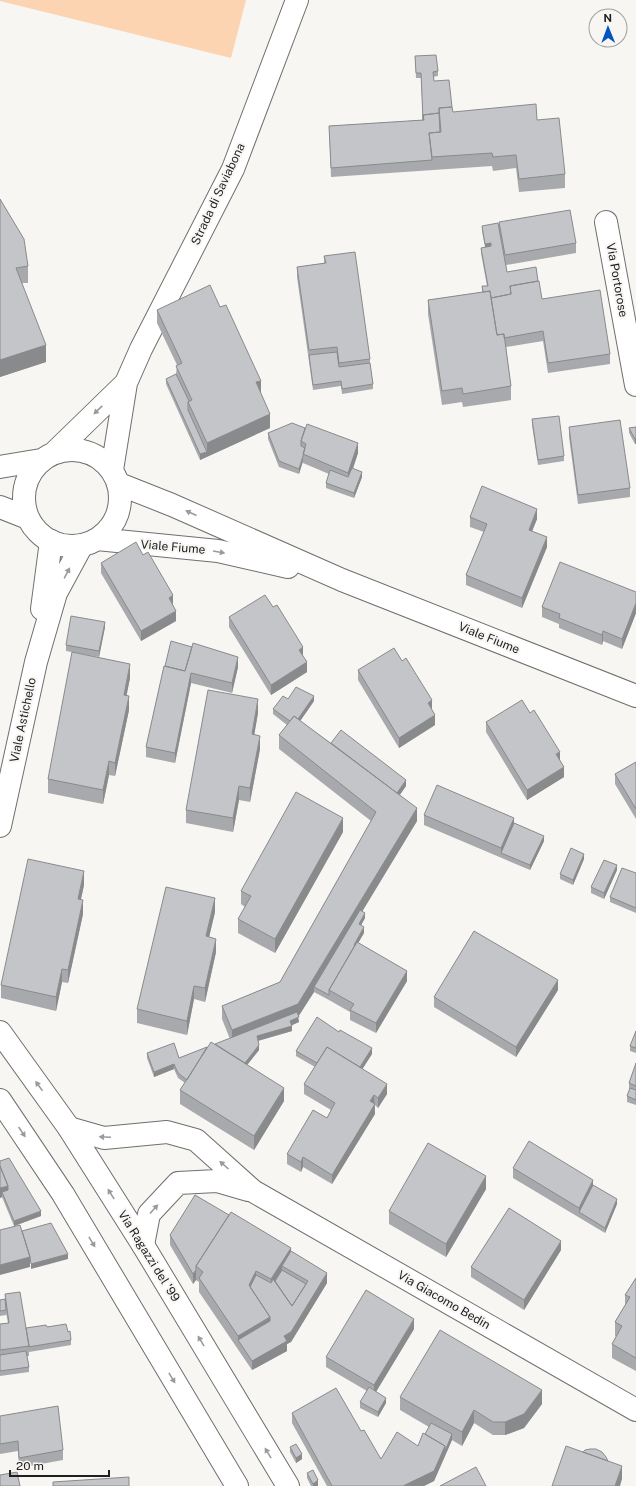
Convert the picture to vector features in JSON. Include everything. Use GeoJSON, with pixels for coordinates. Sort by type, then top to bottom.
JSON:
{"type":"FeatureCollection","features":[{"type":"Feature","properties":{"kind":"street","name":"Strada di Saviabona"},"geometry":{"type":"LineString","coordinates":[[116,477],[126,383],[141,349],[233,169],[297,0]]}},
{"type":"Feature","properties":{"kind":"street","name":"Via Portorose"},"geometry":{"type":"LineString","coordinates":[[606,222],[636,385]]}},
{"type":"Feature","properties":{"kind":"street","name":"Strada di Saviabona"},"geometry":{"type":"LineString","coordinates":[[48,456],[126,383]]}},
{"type":"Feature","properties":{"kind":"street"},"geometry":{"type":"LineString","coordinates":[[0,467],[71,449],[86,451],[101,458],[116,477],[121,500],[118,516],[110,529],[90,542],[66,546],[51,541],[38,532],[28,518],[24,503],[25,487],[31,472],[48,456]]}},
{"type":"Feature","properties":{"kind":"street","name":"Viale Fiume"},"geometry":{"type":"LineString","coordinates":[[116,477],[172,505],[342,580],[635,692]]}},
{"type":"Feature","properties":{"kind":"street"},"geometry":{"type":"LineString","coordinates":[[0,507],[28,518]]}},
{"type":"Feature","properties":{"kind":"street","name":"Viale Astichello"},"geometry":{"type":"LineString","coordinates":[[36,662],[51,541]]}},
{"type":"Feature","properties":{"kind":"street","name":"Viale Fiume"},"geometry":{"type":"LineString","coordinates":[[90,542],[218,551],[342,580]]}},
{"type":"Feature","properties":{"kind":"street","name":"Viale Astichello"},"geometry":{"type":"LineString","coordinates":[[0,826],[36,662],[56,593],[90,542]]}},
{"type":"Feature","properties":{"kind":"street","name":"Via Ragazzi del '99"},"geometry":{"type":"LineString","coordinates":[[0,1032],[69,1128],[143,1245],[288,1486]]}},
{"type":"Feature","properties":{"kind":"street"},"geometry":{"type":"LineString","coordinates":[[0,1100],[63,1194],[237,1486]]}},
{"type":"Feature","properties":{"kind":"street","name":"Via Giacomo Bedin"},"geometry":{"type":"LineString","coordinates":[[69,1128],[104,1138],[167,1132],[196,1140],[253,1191],[636,1410]]}},
{"type":"Feature","properties":{"kind":"street","name":"Via Giacomo Bedin"},"geometry":{"type":"LineString","coordinates":[[143,1245],[149,1214],[178,1183],[217,1182],[253,1191]]}},
{"type":"Feature","properties":{"kind":"shaded area"},"geometry":{"type":"Polygon","coordinates":[[[0,0],[246,0],[231,58],[0,0]]]}},
{"type":"Feature","properties":{"kind":"building"},"geometry":{"type":"Polygon","coordinates":[[[436,55],[438,71],[433,72],[434,81],[449,80],[452,107],[439,108],[439,113],[423,115],[423,120],[421,73],[416,73],[415,56],[436,55]]]}},
{"type":"Feature","properties":{"kind":"building"},"geometry":{"type":"Polygon","coordinates":[[[536,104],[537,120],[559,118],[565,174],[519,179],[516,155],[493,157],[492,153],[432,157],[429,133],[441,132],[439,108],[452,107],[453,112],[536,104]]]}},
{"type":"Feature","properties":{"kind":"building"},"geometry":{"type":"Polygon","coordinates":[[[439,113],[440,132],[429,133],[432,160],[331,168],[329,126],[424,120],[423,115],[439,113]]]}},
{"type":"Feature","properties":{"kind":"building"},"geometry":{"type":"Polygon","coordinates":[[[0,199],[24,239],[28,266],[16,268],[46,345],[0,360],[0,199]]]}},
{"type":"Feature","properties":{"kind":"building"},"geometry":{"type":"Polygon","coordinates":[[[570,210],[576,243],[505,255],[499,222],[570,210]]]}},
{"type":"Feature","properties":{"kind":"building"},"geometry":{"type":"Polygon","coordinates":[[[498,223],[507,272],[536,267],[538,281],[510,286],[511,294],[491,298],[490,291],[483,292],[482,286],[488,286],[481,248],[491,246],[491,243],[485,244],[482,226],[498,223]]]}},
{"type":"Feature","properties":{"kind":"building"},"geometry":{"type":"Polygon","coordinates":[[[355,252],[370,359],[339,363],[337,347],[309,350],[297,267],[326,263],[324,256],[355,252]]]}},
{"type":"Feature","properties":{"kind":"building"},"geometry":{"type":"Polygon","coordinates":[[[539,281],[542,299],[600,290],[610,354],[548,363],[543,331],[504,338],[504,334],[497,335],[491,298],[511,294],[510,286],[539,281]]]}},
{"type":"Feature","properties":{"kind":"building"},"geometry":{"type":"Polygon","coordinates":[[[210,285],[220,307],[226,305],[261,381],[256,382],[270,414],[207,443],[188,402],[192,400],[176,366],[182,363],[157,310],[210,285]]]}},
{"type":"Feature","properties":{"kind":"building"},"geometry":{"type":"Polygon","coordinates":[[[490,291],[497,335],[504,334],[511,386],[463,394],[462,388],[442,391],[428,300],[490,291]]]}},
{"type":"Feature","properties":{"kind":"building"},"geometry":{"type":"Polygon","coordinates":[[[337,352],[339,367],[370,363],[373,384],[342,389],[341,381],[313,385],[309,355],[337,352]]]}},
{"type":"Feature","properties":{"kind":"building"},"geometry":{"type":"Polygon","coordinates":[[[176,374],[189,401],[188,410],[207,452],[200,454],[166,379],[176,374]]]}},
{"type":"Feature","properties":{"kind":"building"},"geometry":{"type":"Polygon","coordinates":[[[559,416],[564,456],[538,460],[532,419],[559,416]]]}},
{"type":"Feature","properties":{"kind":"building"},"geometry":{"type":"Polygon","coordinates":[[[620,420],[630,488],[578,495],[569,427],[620,420]]]}},
{"type":"Feature","properties":{"kind":"building"},"geometry":{"type":"Polygon","coordinates":[[[292,423],[305,428],[301,446],[305,448],[299,469],[279,461],[268,433],[292,423]]]}},
{"type":"Feature","properties":{"kind":"building"},"geometry":{"type":"Polygon","coordinates":[[[307,424],[358,443],[348,473],[303,454],[306,444],[301,441],[307,424]]]}},
{"type":"Feature","properties":{"kind":"building"},"geometry":{"type":"Polygon","coordinates":[[[636,427],[636,438],[635,439],[629,428],[636,427]]]}},
{"type":"Feature","properties":{"kind":"building"},"geometry":{"type":"Polygon","coordinates":[[[352,468],[362,472],[354,493],[326,483],[330,470],[348,477],[352,468]]]}},
{"type":"Feature","properties":{"kind":"building"},"geometry":{"type":"Polygon","coordinates":[[[482,486],[537,509],[529,530],[547,537],[522,598],[466,575],[487,524],[470,517],[482,486]]]}},
{"type":"Feature","properties":{"kind":"building"},"geometry":{"type":"Polygon","coordinates":[[[136,542],[143,555],[148,552],[173,595],[169,598],[176,611],[141,631],[101,563],[136,542]]]}},
{"type":"Feature","properties":{"kind":"building"},"geometry":{"type":"Polygon","coordinates":[[[560,562],[636,592],[636,603],[622,639],[603,631],[602,635],[559,618],[560,614],[542,607],[560,562]]]}},
{"type":"Feature","properties":{"kind":"building"},"geometry":{"type":"Polygon","coordinates":[[[265,595],[273,607],[277,605],[303,647],[299,650],[307,662],[271,685],[229,617],[265,595]]]}},
{"type":"Feature","properties":{"kind":"building"},"geometry":{"type":"Polygon","coordinates":[[[71,616],[105,622],[99,651],[66,645],[71,616]]]}},
{"type":"Feature","properties":{"kind":"building"},"geometry":{"type":"Polygon","coordinates":[[[171,641],[192,647],[185,671],[165,666],[171,641]]]}},
{"type":"Feature","properties":{"kind":"building"},"geometry":{"type":"Polygon","coordinates":[[[193,643],[238,657],[232,683],[191,673],[175,753],[146,747],[164,666],[185,671],[193,643]]]}},
{"type":"Feature","properties":{"kind":"building"},"geometry":{"type":"Polygon","coordinates":[[[394,648],[402,661],[406,658],[432,700],[428,703],[435,715],[399,738],[358,670],[394,648]]]}},
{"type":"Feature","properties":{"kind":"building"},"geometry":{"type":"Polygon","coordinates":[[[72,652],[130,664],[124,695],[129,696],[115,763],[109,761],[103,790],[48,779],[72,652]]]}},
{"type":"Feature","properties":{"kind":"building"},"geometry":{"type":"Polygon","coordinates":[[[296,687],[314,696],[298,719],[294,716],[290,721],[273,709],[283,696],[288,699],[296,687]]]}},
{"type":"Feature","properties":{"kind":"building"},"geometry":{"type":"Polygon","coordinates":[[[208,690],[258,699],[252,734],[260,736],[250,788],[239,786],[233,818],[186,810],[208,690]]]}},
{"type":"Feature","properties":{"kind":"building"},"geometry":{"type":"Polygon","coordinates":[[[522,700],[530,713],[534,710],[560,752],[556,754],[564,767],[527,790],[486,722],[522,700]]]}},
{"type":"Feature","properties":{"kind":"building"},"geometry":{"type":"Polygon","coordinates":[[[294,716],[417,808],[298,1004],[232,1030],[222,1006],[280,982],[376,812],[279,735],[294,716]]]}},
{"type":"Feature","properties":{"kind":"building"},"geometry":{"type":"Polygon","coordinates":[[[341,730],[406,780],[397,793],[331,743],[341,730]]]}},
{"type":"Feature","properties":{"kind":"building"},"geometry":{"type":"Polygon","coordinates":[[[636,762],[636,809],[615,774],[636,762]]]}},
{"type":"Feature","properties":{"kind":"building"},"geometry":{"type":"Polygon","coordinates":[[[437,785],[514,818],[501,848],[424,815],[437,785]]]}},
{"type":"Feature","properties":{"kind":"building"},"geometry":{"type":"Polygon","coordinates":[[[296,792],[343,818],[275,939],[238,919],[251,896],[241,891],[296,792]]]}},
{"type":"Feature","properties":{"kind":"building"},"geometry":{"type":"Polygon","coordinates":[[[514,823],[544,836],[530,865],[501,853],[514,823]]]}},
{"type":"Feature","properties":{"kind":"building"},"geometry":{"type":"Polygon","coordinates":[[[571,848],[584,854],[573,880],[560,874],[571,848]]]}},
{"type":"Feature","properties":{"kind":"building"},"geometry":{"type":"Polygon","coordinates":[[[28,859],[84,871],[78,899],[83,900],[68,970],[62,969],[56,997],[1,985],[28,859]]]}},
{"type":"Feature","properties":{"kind":"building"},"geometry":{"type":"Polygon","coordinates":[[[604,860],[617,865],[604,893],[591,887],[604,860]]]}},
{"type":"Feature","properties":{"kind":"building"},"geometry":{"type":"Polygon","coordinates":[[[622,868],[636,873],[636,908],[610,897],[622,868]]]}},
{"type":"Feature","properties":{"kind":"building"},"geometry":{"type":"Polygon","coordinates":[[[166,887],[215,898],[206,936],[216,939],[205,988],[194,986],[187,1021],[137,1009],[166,887]]]}},
{"type":"Feature","properties":{"kind":"building"},"geometry":{"type":"Polygon","coordinates":[[[360,910],[365,913],[359,924],[364,927],[329,990],[329,995],[314,987],[360,910]]]}},
{"type":"Feature","properties":{"kind":"building"},"geometry":{"type":"Polygon","coordinates":[[[474,931],[558,980],[516,1047],[434,997],[474,931]]]}},
{"type":"Feature","properties":{"kind":"building"},"geometry":{"type":"Polygon","coordinates":[[[357,942],[407,971],[376,1023],[350,1010],[354,1004],[329,990],[357,942]]]}},
{"type":"Feature","properties":{"kind":"building"},"geometry":{"type":"Polygon","coordinates":[[[297,1012],[299,1017],[290,1021],[292,1026],[257,1036],[259,1045],[245,1063],[215,1044],[297,1012]]]}},
{"type":"Feature","properties":{"kind":"building"},"geometry":{"type":"Polygon","coordinates":[[[317,1017],[339,1032],[340,1030],[372,1048],[360,1067],[327,1047],[317,1063],[296,1051],[317,1017]]]}},
{"type":"Feature","properties":{"kind":"building"},"geometry":{"type":"Polygon","coordinates":[[[636,1031],[636,1048],[630,1046],[636,1031]]]}},
{"type":"Feature","properties":{"kind":"building"},"geometry":{"type":"Polygon","coordinates":[[[211,1042],[284,1088],[254,1136],[180,1090],[211,1042]]]}},
{"type":"Feature","properties":{"kind":"building"},"geometry":{"type":"Polygon","coordinates":[[[174,1043],[179,1058],[207,1047],[187,1080],[178,1073],[174,1064],[154,1072],[147,1053],[174,1043]]]}},
{"type":"Feature","properties":{"kind":"building"},"geometry":{"type":"Polygon","coordinates":[[[327,1047],[387,1084],[378,1098],[374,1095],[370,1101],[375,1104],[332,1175],[303,1157],[301,1162],[287,1154],[313,1110],[327,1118],[335,1103],[304,1084],[327,1047]]]}},
{"type":"Feature","properties":{"kind":"building"},"geometry":{"type":"Polygon","coordinates":[[[636,1063],[636,1086],[629,1083],[636,1063]]]}},
{"type":"Feature","properties":{"kind":"building"},"geometry":{"type":"Polygon","coordinates":[[[630,1088],[636,1090],[636,1100],[627,1096],[630,1088]]]}},
{"type":"Feature","properties":{"kind":"building"},"geometry":{"type":"Polygon","coordinates":[[[529,1141],[593,1180],[579,1208],[513,1168],[529,1141]]]}},
{"type":"Feature","properties":{"kind":"building"},"geometry":{"type":"Polygon","coordinates":[[[428,1143],[486,1176],[446,1244],[389,1211],[428,1143]]]}},
{"type":"Feature","properties":{"kind":"building"},"geometry":{"type":"Polygon","coordinates":[[[9,1158],[41,1211],[14,1221],[2,1192],[8,1190],[8,1186],[0,1166],[0,1161],[9,1158]]]}},
{"type":"Feature","properties":{"kind":"building"},"geometry":{"type":"Polygon","coordinates":[[[0,1166],[8,1186],[0,1188],[0,1166]]]}},
{"type":"Feature","properties":{"kind":"building"},"geometry":{"type":"Polygon","coordinates":[[[593,1185],[617,1199],[605,1228],[579,1212],[593,1185]]]}},
{"type":"Feature","properties":{"kind":"building"},"geometry":{"type":"Polygon","coordinates":[[[195,1195],[229,1215],[196,1266],[196,1270],[193,1274],[170,1235],[195,1195]]]}},
{"type":"Feature","properties":{"kind":"building"},"geometry":{"type":"Polygon","coordinates":[[[509,1208],[561,1241],[524,1300],[471,1267],[509,1208]]]}},
{"type":"Feature","properties":{"kind":"building"},"geometry":{"type":"Polygon","coordinates":[[[231,1212],[291,1248],[271,1279],[256,1271],[249,1285],[270,1317],[238,1336],[199,1278],[203,1272],[196,1266],[231,1212]]]}},
{"type":"Feature","properties":{"kind":"building"},"geometry":{"type":"Polygon","coordinates":[[[51,1223],[68,1254],[31,1264],[22,1231],[51,1223]]]}},
{"type":"Feature","properties":{"kind":"building"},"geometry":{"type":"Polygon","coordinates":[[[20,1225],[30,1257],[0,1265],[0,1230],[20,1225]]]}},
{"type":"Feature","properties":{"kind":"building"},"geometry":{"type":"Polygon","coordinates":[[[291,1251],[327,1273],[291,1332],[284,1336],[287,1341],[252,1361],[238,1340],[270,1321],[270,1317],[250,1287],[256,1275],[271,1283],[273,1279],[292,1306],[308,1281],[282,1266],[291,1251]]]}},
{"type":"Feature","properties":{"kind":"building"},"geometry":{"type":"Polygon","coordinates":[[[282,1270],[306,1284],[292,1306],[275,1281],[282,1270]]]}},
{"type":"Feature","properties":{"kind":"building"},"geometry":{"type":"Polygon","coordinates":[[[636,1278],[636,1358],[612,1344],[622,1326],[615,1322],[630,1297],[625,1295],[636,1278]]]}},
{"type":"Feature","properties":{"kind":"building"},"geometry":{"type":"Polygon","coordinates":[[[366,1290],[414,1319],[374,1385],[326,1357],[366,1290]]]}},
{"type":"Feature","properties":{"kind":"building"},"geometry":{"type":"Polygon","coordinates":[[[20,1292],[29,1346],[0,1350],[0,1324],[9,1323],[5,1294],[20,1292]]]}},
{"type":"Feature","properties":{"kind":"building"},"geometry":{"type":"Polygon","coordinates":[[[5,1299],[6,1310],[0,1311],[0,1300],[5,1299]]]}},
{"type":"Feature","properties":{"kind":"building"},"geometry":{"type":"Polygon","coordinates":[[[66,1324],[68,1332],[70,1331],[71,1340],[28,1347],[26,1328],[66,1324]]]}},
{"type":"Feature","properties":{"kind":"building"},"geometry":{"type":"Polygon","coordinates":[[[440,1330],[542,1390],[524,1414],[505,1422],[493,1422],[474,1410],[462,1432],[400,1397],[440,1330]]]}},
{"type":"Feature","properties":{"kind":"building"},"geometry":{"type":"Polygon","coordinates":[[[26,1351],[29,1367],[0,1371],[0,1355],[26,1351]]]}},
{"type":"Feature","properties":{"kind":"building"},"geometry":{"type":"Polygon","coordinates":[[[369,1387],[386,1398],[378,1412],[360,1402],[369,1387]]]}},
{"type":"Feature","properties":{"kind":"building"},"geometry":{"type":"Polygon","coordinates":[[[336,1388],[361,1431],[364,1430],[381,1459],[397,1432],[418,1446],[423,1433],[445,1446],[434,1471],[403,1486],[332,1486],[292,1413],[336,1388]]]}},
{"type":"Feature","properties":{"kind":"building"},"geometry":{"type":"Polygon","coordinates":[[[58,1406],[63,1450],[19,1458],[18,1441],[0,1444],[0,1416],[58,1406]]]}},
{"type":"Feature","properties":{"kind":"building"},"geometry":{"type":"Polygon","coordinates":[[[431,1423],[452,1434],[445,1451],[445,1446],[425,1434],[431,1423]]]}},
{"type":"Feature","properties":{"kind":"building"},"geometry":{"type":"Polygon","coordinates":[[[296,1444],[302,1454],[296,1458],[290,1447],[296,1444]]]}},
{"type":"Feature","properties":{"kind":"building"},"geometry":{"type":"Polygon","coordinates":[[[566,1446],[622,1466],[615,1486],[552,1486],[566,1446]]]}},
{"type":"Feature","properties":{"kind":"building"},"geometry":{"type":"Polygon","coordinates":[[[590,1449],[596,1449],[602,1452],[608,1461],[583,1452],[590,1449]]]}},
{"type":"Feature","properties":{"kind":"building"},"geometry":{"type":"Polygon","coordinates":[[[476,1467],[486,1486],[440,1486],[476,1467]]]}},
{"type":"Feature","properties":{"kind":"building"},"geometry":{"type":"Polygon","coordinates":[[[313,1470],[318,1480],[313,1484],[307,1473],[313,1470]]]}},
{"type":"Feature","properties":{"kind":"building"},"geometry":{"type":"Polygon","coordinates":[[[17,1472],[20,1486],[0,1486],[0,1475],[17,1472]]]}},
{"type":"Feature","properties":{"kind":"building"},"geometry":{"type":"Polygon","coordinates":[[[129,1477],[129,1486],[53,1486],[53,1482],[129,1477]]]}}]}
